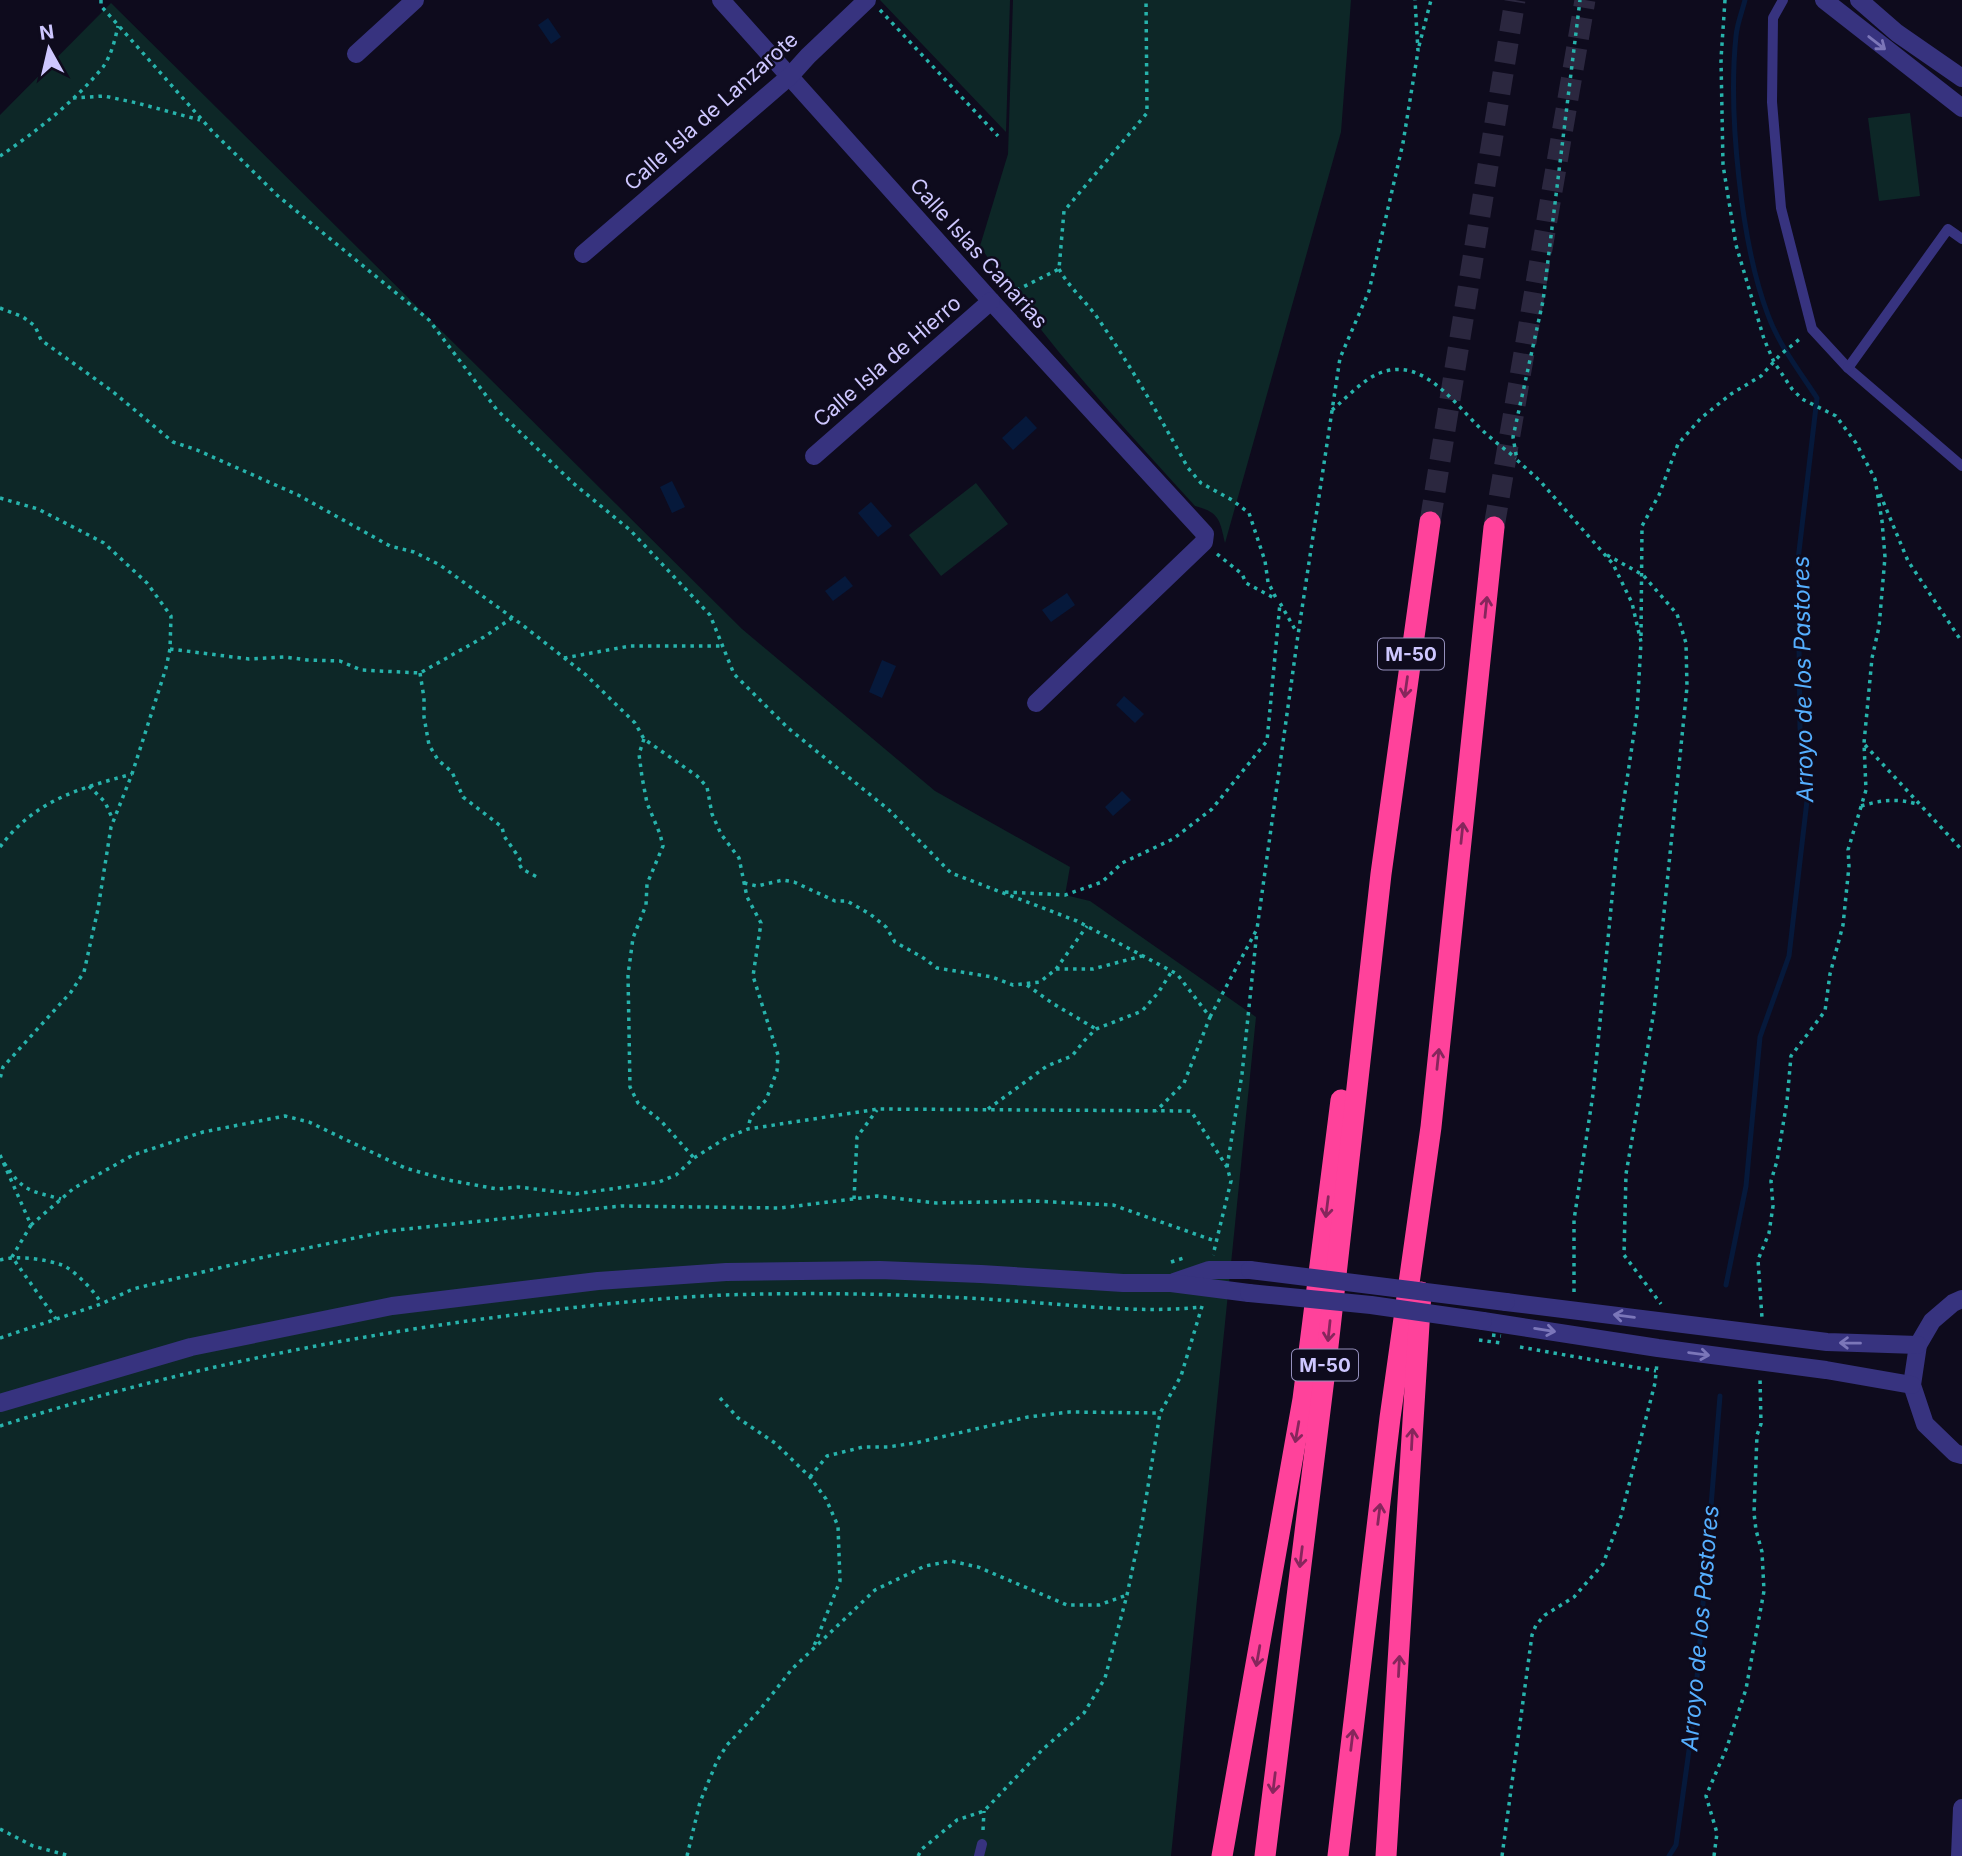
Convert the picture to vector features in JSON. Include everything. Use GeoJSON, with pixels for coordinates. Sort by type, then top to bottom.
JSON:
{"type":"FeatureCollection","features":[{"type":"Feature","properties":{"kind":"highway","name":"M-50"},"geometry":{"type":"LineString","coordinates":[[1265,1856],[1328,1346],[1381,874],[1430,522]]}},
{"type":"Feature","properties":{"kind":"highway"},"geometry":{"type":"LineString","coordinates":[[1338,1856],[1390,1418],[1431,1127],[1494,527]]}},
{"type":"Feature","properties":{"kind":"highway"},"geometry":{"type":"LineString","coordinates":[[1222,1856],[1303,1399],[1355,991],[1381,874]]}},
{"type":"Feature","properties":{"kind":"highway"},"geometry":{"type":"LineString","coordinates":[[1386,1856],[1431,1127]]}},
{"type":"Feature","properties":{"kind":"street"},"geometry":{"type":"LineString","coordinates":[[356,54],[415,0]]}},
{"type":"Feature","properties":{"kind":"street","name":"Calle Islas Canarias"},"geometry":{"type":"LineString","coordinates":[[721,0],[1205,538]]}},
{"type":"Feature","properties":{"kind":"street"},"geometry":{"type":"LineString","coordinates":[[1824,0],[1962,108]]}},
{"type":"Feature","properties":{"kind":"street"},"geometry":{"type":"LineString","coordinates":[[1859,0],[1897,33],[1962,78]]}},
{"type":"Feature","properties":{"kind":"street","name":"Calle Isla de Lanzarote"},"geometry":{"type":"LineString","coordinates":[[583,254],[790,76],[808,56],[873,5]]}},
{"type":"Feature","properties":{"kind":"street","name":"Calle Isla de Hierro"},"geometry":{"type":"LineString","coordinates":[[814,456],[991,301]]}},
{"type":"Feature","properties":{"kind":"street"},"geometry":{"type":"LineString","coordinates":[[1036,703],[1205,538]]}},
{"type":"Feature","properties":{"kind":"street"},"geometry":{"type":"LineString","coordinates":[[0,1403],[204,1344],[392,1307],[598,1281],[726,1272],[811,1270],[956,1273],[1123,1283],[1171,1283],[1371,1305],[1761,1363],[1826,1370],[1912,1385]]}},
{"type":"Feature","properties":{"kind":"street"},"geometry":{"type":"LineString","coordinates":[[1171,1283],[1209,1270],[1250,1270],[1762,1335],[1827,1342],[1918,1345]]}},
{"type":"Feature","properties":{"kind":"street"},"geometry":{"type":"LineString","coordinates":[[1960,1459],[1926,1424],[1912,1385],[1918,1345],[1932,1321],[1962,1299]]}},
{"type":"Feature","properties":{"kind":"street"},"geometry":{"type":"LineString","coordinates":[[1960,1856],[1962,1808]]}},
{"type":"Feature","properties":{"kind":"lane"},"geometry":{"type":"LineString","coordinates":[[1783,0],[1773,18],[1772,102],[1781,208],[1812,329],[1848,368],[1962,466]]}},
{"type":"Feature","properties":{"kind":"lane"},"geometry":{"type":"LineString","coordinates":[[1848,368],[1948,229],[1962,239]]}},
{"type":"Feature","properties":{"kind":"lane"},"geometry":{"type":"LineString","coordinates":[[979,1856],[982,1844]]}},
{"type":"Feature","properties":{"kind":"path"},"geometry":{"type":"LineString","coordinates":[[101,0],[101,6],[203,121],[278,196],[429,320],[497,410],[573,483],[630,530],[710,615],[734,674],[788,727],[889,810],[951,873],[1087,926],[1177,974],[1210,1017]]}},
{"type":"Feature","properties":{"kind":"path"},"geometry":{"type":"LineString","coordinates":[[1146,0],[1147,113],[1064,211],[1059,269],[1067,284],[1097,316],[1127,362],[1188,468],[1201,483],[1249,513],[1265,561],[1268,582],[1298,635]]}},
{"type":"Feature","properties":{"kind":"path"},"geometry":{"type":"LineString","coordinates":[[1415,0],[1418,51]]}},
{"type":"Feature","properties":{"kind":"path"},"geometry":{"type":"LineString","coordinates":[[1227,1167],[1242,1074],[1257,929],[1298,635],[1340,358],[1369,291],[1403,143],[1418,51],[1431,0]]}},
{"type":"Feature","properties":{"kind":"path"},"geometry":{"type":"LineString","coordinates":[[1517,460],[1513,437],[1543,301],[1580,0]]}},
{"type":"Feature","properties":{"kind":"path"},"geometry":{"type":"LineString","coordinates":[[1725,0],[1721,59],[1723,166],[1736,245],[1760,326],[1774,362],[1792,389],[1802,400],[1836,416],[1847,430],[1875,479],[1889,520],[1909,561],[1962,642]]}},
{"type":"Feature","properties":{"kind":"path"},"geometry":{"type":"LineString","coordinates":[[873,5],[998,136]]}},
{"type":"Feature","properties":{"kind":"path"},"geometry":{"type":"LineString","coordinates":[[0,156],[28,137],[73,98],[104,65],[114,44],[118,26]]}},
{"type":"Feature","properties":{"kind":"path"},"geometry":{"type":"LineString","coordinates":[[73,98],[104,96],[203,121]]}},
{"type":"Feature","properties":{"kind":"path"},"geometry":{"type":"LineString","coordinates":[[991,301],[1059,269]]}},
{"type":"Feature","properties":{"kind":"path"},"geometry":{"type":"LineString","coordinates":[[0,308],[23,317],[35,326],[41,340],[113,391],[173,442],[298,495],[390,547],[414,552],[431,561],[586,675],[635,723],[644,739],[697,776],[707,787],[712,814],[721,834],[739,858],[747,897],[761,923],[753,976],[778,1055],[777,1071],[766,1100],[751,1116],[748,1129]]}},
{"type":"Feature","properties":{"kind":"path"},"geometry":{"type":"LineString","coordinates":[[1574,1298],[1574,1220],[1593,1094],[1616,846],[1637,713],[1643,575],[1642,526],[1660,495],[1678,444],[1701,418],[1731,394],[1761,376],[1793,345]]}},
{"type":"Feature","properties":{"kind":"path"},"geometry":{"type":"LineString","coordinates":[[1332,411],[1371,378],[1396,369],[1419,373],[1439,386],[1481,429],[1540,481],[1613,564],[1632,603],[1641,642]]}},
{"type":"Feature","properties":{"kind":"path"},"geometry":{"type":"LineString","coordinates":[[1762,1335],[1758,1260],[1769,1233],[1773,1206],[1771,1181],[1787,1101],[1791,1056],[1825,1011],[1830,974],[1843,925],[1848,850],[1866,790],[1864,743],[1885,558],[1875,479]]}},
{"type":"Feature","properties":{"kind":"path"},"geometry":{"type":"LineString","coordinates":[[0,498],[38,509],[104,543],[147,583],[171,616],[170,649],[166,668],[132,774],[113,821],[84,972],[71,992],[3,1067],[0,1079]]}},
{"type":"Feature","properties":{"kind":"path"},"geometry":{"type":"LineString","coordinates":[[1205,538],[1242,574],[1246,583],[1279,601]]}},
{"type":"Feature","properties":{"kind":"path"},"geometry":{"type":"LineString","coordinates":[[1604,554],[1643,575],[1677,614],[1686,643],[1687,687],[1654,1011],[1626,1174],[1624,1255],[1664,1309]]}},
{"type":"Feature","properties":{"kind":"path"},"geometry":{"type":"LineString","coordinates":[[1001,892],[1065,895],[1102,882],[1122,863],[1173,839],[1212,809],[1267,741],[1279,601]]}},
{"type":"Feature","properties":{"kind":"path"},"geometry":{"type":"LineString","coordinates":[[170,649],[249,659],[285,657],[340,661],[361,670],[420,673],[512,618]]}},
{"type":"Feature","properties":{"kind":"path"},"geometry":{"type":"LineString","coordinates":[[564,658],[630,646],[723,646]]}},
{"type":"Feature","properties":{"kind":"path"},"geometry":{"type":"LineString","coordinates":[[420,673],[429,745],[438,760],[452,772],[463,797],[502,827],[504,836],[520,859],[518,862],[522,869],[539,877]]}},
{"type":"Feature","properties":{"kind":"path"},"geometry":{"type":"LineString","coordinates":[[644,739],[639,754],[642,777],[647,803],[663,846],[647,884],[646,905],[633,938],[628,975],[631,1087],[638,1103],[661,1121],[694,1158]]}},
{"type":"Feature","properties":{"kind":"path"},"geometry":{"type":"LineString","coordinates":[[1864,743],[1962,850]]}},
{"type":"Feature","properties":{"kind":"path"},"geometry":{"type":"LineString","coordinates":[[0,847],[30,814],[73,791],[132,774]]}},
{"type":"Feature","properties":{"kind":"path"},"geometry":{"type":"LineString","coordinates":[[89,786],[105,802],[113,821]]}},
{"type":"Feature","properties":{"kind":"path"},"geometry":{"type":"LineString","coordinates":[[1861,806],[1900,799],[1919,804]]}},
{"type":"Feature","properties":{"kind":"path"},"geometry":{"type":"LineString","coordinates":[[744,883],[757,886],[783,880],[794,882],[835,901],[847,901],[878,920],[895,942],[937,968],[992,977],[1013,985],[1040,982],[1056,969],[1087,926]]}},
{"type":"Feature","properties":{"kind":"path"},"geometry":{"type":"LineString","coordinates":[[1156,1111],[1184,1083],[1210,1017],[1257,929]]}},
{"type":"Feature","properties":{"kind":"path"},"geometry":{"type":"LineString","coordinates":[[1056,969],[1093,969],[1142,956]]}},
{"type":"Feature","properties":{"kind":"path"},"geometry":{"type":"LineString","coordinates":[[986,1110],[1047,1066],[1072,1056],[1097,1029],[1142,1010],[1158,993],[1171,971]]}},
{"type":"Feature","properties":{"kind":"path"},"geometry":{"type":"LineString","coordinates":[[1027,985],[1097,1029]]}},
{"type":"Feature","properties":{"kind":"path"},"geometry":{"type":"LineString","coordinates":[[854,1199],[857,1137],[878,1109]]}},
{"type":"Feature","properties":{"kind":"path"},"geometry":{"type":"LineString","coordinates":[[12,1257],[31,1225],[74,1188],[133,1155],[203,1132],[285,1116],[309,1122],[405,1168],[497,1189],[518,1187],[576,1194],[659,1182],[676,1175],[694,1158],[726,1138],[748,1129],[878,1109],[1191,1111],[1227,1167],[1231,1181],[1213,1254]]}},
{"type":"Feature","properties":{"kind":"path"},"geometry":{"type":"LineString","coordinates":[[0,1157],[18,1183],[32,1192],[61,1199]]}},
{"type":"Feature","properties":{"kind":"path"},"geometry":{"type":"LineString","coordinates":[[0,1157],[31,1225]]}},
{"type":"Feature","properties":{"kind":"path"},"geometry":{"type":"LineString","coordinates":[[0,1338],[144,1287],[260,1258],[388,1231],[621,1206],[780,1208],[877,1196],[936,1203],[1032,1200],[1113,1205],[1215,1241]]}},
{"type":"Feature","properties":{"kind":"path"},"geometry":{"type":"LineString","coordinates":[[0,1260],[12,1257],[64,1265],[98,1294],[101,1304]]}},
{"type":"Feature","properties":{"kind":"path"},"geometry":{"type":"LineString","coordinates":[[12,1257],[57,1319]]}},
{"type":"Feature","properties":{"kind":"path"},"geometry":{"type":"LineString","coordinates":[[0,1426],[150,1383],[299,1348],[425,1326],[596,1305],[725,1295],[876,1295],[1168,1311],[1214,1305],[1193,1302]]}},
{"type":"Feature","properties":{"kind":"path"},"geometry":{"type":"LineString","coordinates":[[918,1856],[922,1849],[957,1820],[984,1811],[1042,1750],[1084,1713],[1105,1678],[1127,1595],[1160,1413],[1181,1377],[1197,1320]]}},
{"type":"Feature","properties":{"kind":"path"},"geometry":{"type":"LineString","coordinates":[[1500,1343],[1656,1371],[1621,1516],[1603,1564],[1574,1597],[1545,1615],[1532,1635],[1502,1856]]}},
{"type":"Feature","properties":{"kind":"path"},"geometry":{"type":"LineString","coordinates":[[1714,1856],[1717,1833],[1706,1796],[1727,1747],[1746,1689],[1764,1591],[1762,1552],[1754,1513],[1757,1435],[1761,1424],[1761,1363]]}},
{"type":"Feature","properties":{"kind":"path"},"geometry":{"type":"LineString","coordinates":[[720,1398],[738,1418],[775,1443],[810,1477],[826,1499],[838,1526],[840,1581],[813,1648]]}},
{"type":"Feature","properties":{"kind":"path"},"geometry":{"type":"LineString","coordinates":[[810,1477],[827,1456],[863,1447],[915,1443],[1052,1413],[1160,1413]]}},
{"type":"Feature","properties":{"kind":"path"},"geometry":{"type":"LineString","coordinates":[[687,1856],[701,1802],[717,1761],[727,1745],[813,1648],[875,1590],[925,1566],[951,1561],[978,1567],[1066,1605],[1099,1605],[1127,1595]]}},
{"type":"Feature","properties":{"kind":"path"},"geometry":{"type":"LineString","coordinates":[[982,1844],[984,1811]]}},
{"type":"Feature","properties":{"kind":"path"},"geometry":{"type":"LineString","coordinates":[[0,1829],[33,1846],[70,1856]]}},
{"type":"Feature","properties":{"kind":"green space"},"geometry":{"type":"Polygon","coordinates":[[[880,0],[1010,0],[1006,132],[880,0]]]}},
{"type":"Feature","properties":{"kind":"green space"},"geometry":{"type":"Polygon","coordinates":[[[1013,0],[1351,0],[1341,132],[1225,543],[1222,528],[1214,514],[1195,506],[1110,412],[1029,315],[980,246],[1008,154],[1013,0]]]}},
{"type":"Feature","properties":{"kind":"green space"},"geometry":{"type":"Polygon","coordinates":[[[111,3],[742,629],[935,791],[1070,867],[1065,895],[1090,901],[1256,1017],[1171,1856],[0,1856],[0,115],[111,3]]]}},
{"type":"Feature","properties":{"kind":"green space"},"geometry":{"type":"Polygon","coordinates":[[[1910,113],[1920,196],[1879,201],[1868,118],[1910,113]]]}},
{"type":"Feature","properties":{"kind":"green space"},"geometry":{"type":"Polygon","coordinates":[[[976,483],[1008,524],[941,576],[909,535],[976,483]]]}},
{"type":"Feature","properties":{"kind":"water"},"geometry":{"type":"Polygon","coordinates":[[[548,18],[561,37],[551,44],[538,25],[548,18]]]}},
{"type":"Feature","properties":{"kind":"water"},"geometry":{"type":"Polygon","coordinates":[[[1026,416],[1037,428],[1013,450],[1002,438],[1026,416]]]}},
{"type":"Feature","properties":{"kind":"water"},"geometry":{"type":"Polygon","coordinates":[[[672,481],[685,507],[672,513],[660,487],[672,481]]]}},
{"type":"Feature","properties":{"kind":"water"},"geometry":{"type":"Polygon","coordinates":[[[871,502],[892,526],[878,537],[858,513],[871,502]]]}},
{"type":"Feature","properties":{"kind":"water"},"geometry":{"type":"Polygon","coordinates":[[[845,576],[853,586],[833,601],[825,591],[845,576]]]}},
{"type":"Feature","properties":{"kind":"water"},"geometry":{"type":"Polygon","coordinates":[[[1067,593],[1075,605],[1051,622],[1042,610],[1067,593]]]}},
{"type":"Feature","properties":{"kind":"water"},"geometry":{"type":"Polygon","coordinates":[[[882,660],[896,666],[882,698],[869,692],[882,660]]]}},
{"type":"Feature","properties":{"kind":"water"},"geometry":{"type":"Polygon","coordinates":[[[1124,696],[1144,714],[1135,723],[1116,705],[1124,696]]]}},
{"type":"Feature","properties":{"kind":"water"},"geometry":{"type":"Polygon","coordinates":[[[1122,791],[1131,800],[1113,816],[1105,807],[1122,791]]]}},
{"type":"Feature","properties":{"kind":"waterway","name":"Arroyo de los Pastores"},"geometry":{"type":"LineString","coordinates":[[1726,1285],[1746,1186],[1760,1037],[1789,956],[1808,792],[1800,728],[1798,560],[1817,398],[1778,337],[1768,315],[1750,252],[1739,178],[1734,102],[1736,36],[1745,0]]}},
{"type":"Feature","properties":{"kind":"waterway","name":"Arroyo de los Pastores"},"geometry":{"type":"LineString","coordinates":[[1669,1856],[1676,1845],[1694,1714],[1720,1396]]}},
{"type":"Feature","properties":{"kind":"tunnel"},"geometry":{"type":"LineString","coordinates":[[1430,522],[1515,0]]}},
{"type":"Feature","properties":{"kind":"tunnel"},"geometry":{"type":"LineString","coordinates":[[1494,527],[1585,0]]}}]}
